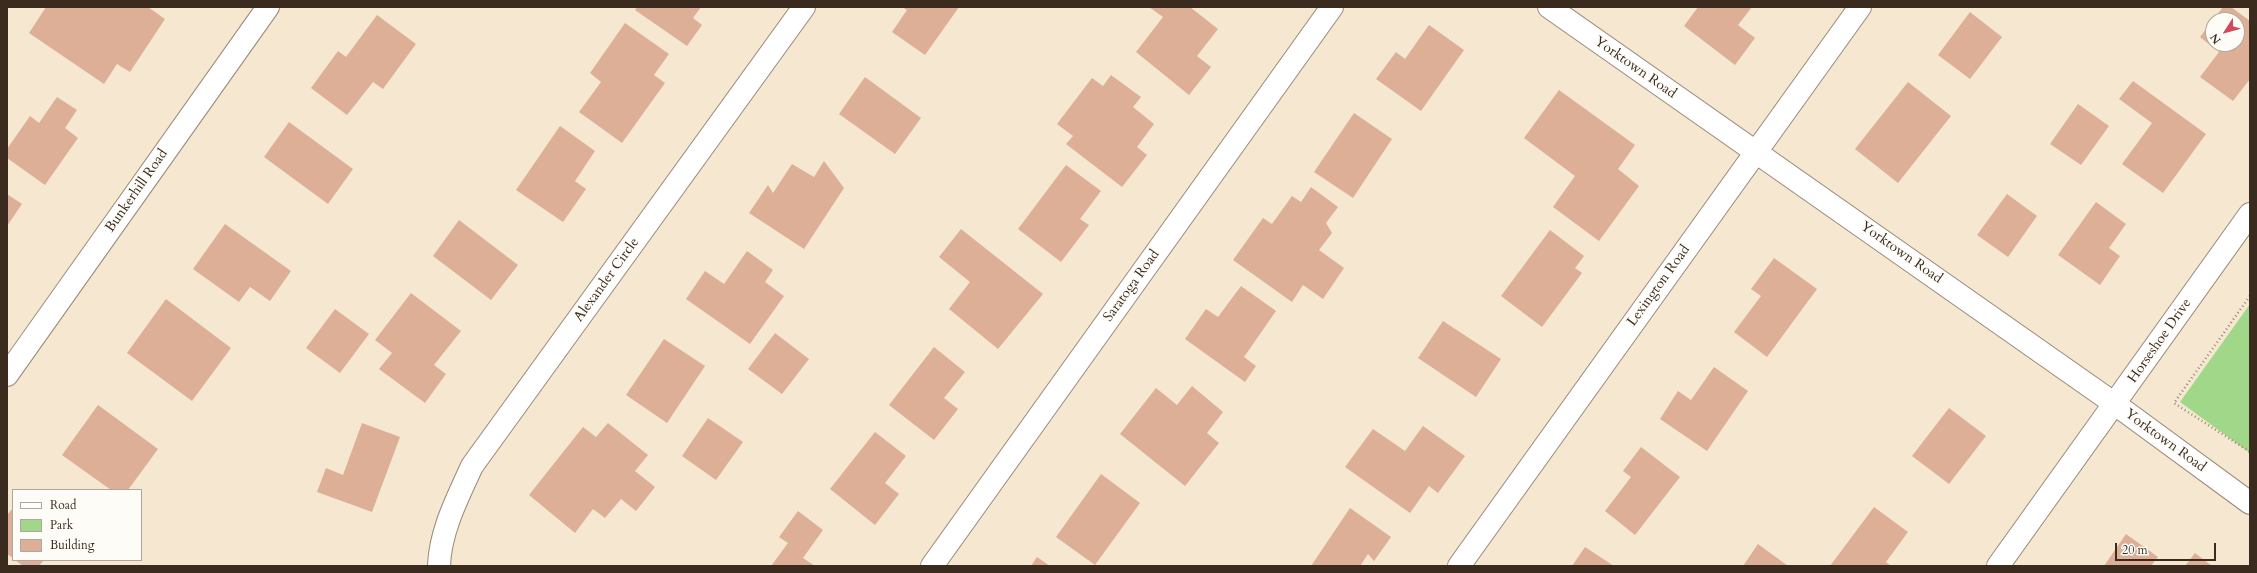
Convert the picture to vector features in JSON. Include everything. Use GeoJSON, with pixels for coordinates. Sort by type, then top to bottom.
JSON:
{"type":"FeatureCollection","features":[{"type":"Feature","properties":{"kind":"street","name":"Bunkerhill Road"},"geometry":{"type":"LineString","coordinates":[[7,375],[268,7]]}},
{"type":"Feature","properties":{"kind":"street","name":"Alexander Circle"},"geometry":{"type":"LineString","coordinates":[[439,566],[440,554],[454,505],[472,466],[804,7]]}},
{"type":"Feature","properties":{"kind":"street","name":"Saratoga Road"},"geometry":{"type":"LineString","coordinates":[[932,566],[1332,7]]}},
{"type":"Feature","properties":{"kind":"street","name":"Yorktown Road"},"geometry":{"type":"LineString","coordinates":[[1549,7],[2115,404],[2250,503]]}},
{"type":"Feature","properties":{"kind":"street","name":"Lexington Road"},"geometry":{"type":"LineString","coordinates":[[1459,566],[1860,7]]}},
{"type":"Feature","properties":{"kind":"street","name":"Horseshoe Drive"},"geometry":{"type":"LineString","coordinates":[[1998,566],[2250,214]]}},
{"type":"Feature","properties":{"kind":"path"},"geometry":{"type":"LineString","coordinates":[[2250,296],[2174,403],[2250,452]]}},
{"type":"Feature","properties":{"kind":"green space"},"geometry":{"type":"Polygon","coordinates":[[[2250,304],[2250,453],[2180,402],[2250,304]]]}},
{"type":"Feature","properties":{"kind":"building"},"geometry":{"type":"Polygon","coordinates":[[[46,7],[148,7],[165,19],[130,72],[117,64],[104,84],[29,33],[46,7]]]}},
{"type":"Feature","properties":{"kind":"building"},"geometry":{"type":"Polygon","coordinates":[[[637,7],[701,7],[693,18],[702,25],[687,46],[635,10],[637,7]]]}},
{"type":"Feature","properties":{"kind":"building"},"geometry":{"type":"Polygon","coordinates":[[[902,7],[959,7],[925,55],[892,32],[907,10],[902,7]]]}},
{"type":"Feature","properties":{"kind":"building"},"geometry":{"type":"Polygon","coordinates":[[[1149,7],[1190,7],[1218,29],[1197,56],[1211,67],[1189,95],[1136,52],[1163,17],[1149,7]]]}},
{"type":"Feature","properties":{"kind":"building"},"geometry":{"type":"Polygon","coordinates":[[[1698,7],[1752,7],[1738,25],[1755,38],[1735,65],[1684,26],[1698,7]]]}},
{"type":"Feature","properties":{"kind":"building"},"geometry":{"type":"Polygon","coordinates":[[[2223,7],[2231,7],[2238,12],[2219,12],[2223,7]]]}},
{"type":"Feature","properties":{"kind":"building"},"geometry":{"type":"Polygon","coordinates":[[[1970,12],[2002,37],[1970,79],[1938,55],[1970,12]]]}},
{"type":"Feature","properties":{"kind":"building"},"geometry":{"type":"Polygon","coordinates":[[[377,15],[416,44],[383,89],[373,82],[347,115],[311,88],[338,51],[346,57],[377,15]]]}},
{"type":"Feature","properties":{"kind":"building"},"geometry":{"type":"Polygon","coordinates":[[[2245,17],[2250,21],[2250,79],[2233,101],[2200,77],[2219,52],[2245,52],[2245,17]]]}},
{"type":"Feature","properties":{"kind":"building"},"geometry":{"type":"Polygon","coordinates":[[[625,23],[669,54],[654,75],[665,83],[622,143],[579,112],[601,82],[590,73],[625,23]]]}},
{"type":"Feature","properties":{"kind":"building"},"geometry":{"type":"Polygon","coordinates":[[[1429,25],[1464,50],[1421,111],[1376,79],[1396,52],[1405,59],[1429,25]]]}},
{"type":"Feature","properties":{"kind":"building"},"geometry":{"type":"Polygon","coordinates":[[[2205,30],[2205,41],[2200,37],[2205,30]]]}},
{"type":"Feature","properties":{"kind":"building"},"geometry":{"type":"Polygon","coordinates":[[[1111,75],[1141,97],[1133,107],[1154,124],[1137,147],[1147,155],[1122,187],[1066,144],[1073,136],[1057,124],[1092,78],[1103,86],[1111,75]]]}},
{"type":"Feature","properties":{"kind":"building"},"geometry":{"type":"Polygon","coordinates":[[[865,77],[921,118],[895,154],[839,114],[865,77]]]}},
{"type":"Feature","properties":{"kind":"building"},"geometry":{"type":"Polygon","coordinates":[[[2133,81],[2206,134],[2163,193],[2122,164],[2152,123],[2119,99],[2133,81]]]}},
{"type":"Feature","properties":{"kind":"building"},"geometry":{"type":"Polygon","coordinates":[[[1908,82],[1951,116],[1898,183],[1855,149],[1908,82]]]}},
{"type":"Feature","properties":{"kind":"building"},"geometry":{"type":"Polygon","coordinates":[[[1559,90],[1635,145],[1618,169],[1639,186],[1599,241],[1553,207],[1575,176],[1524,138],[1559,90]]]}},
{"type":"Feature","properties":{"kind":"building"},"geometry":{"type":"Polygon","coordinates":[[[57,97],[77,110],[65,128],[78,138],[45,185],[7,158],[7,149],[30,116],[39,123],[57,97]]]}},
{"type":"Feature","properties":{"kind":"building"},"geometry":{"type":"Polygon","coordinates":[[[2078,104],[2109,126],[2081,165],[2050,144],[2078,104]]]}},
{"type":"Feature","properties":{"kind":"building"},"geometry":{"type":"Polygon","coordinates":[[[1354,113],[1392,139],[1353,198],[1314,172],[1354,113]]]}},
{"type":"Feature","properties":{"kind":"building"},"geometry":{"type":"Polygon","coordinates":[[[289,122],[353,169],[328,204],[264,157],[289,122]]]}},
{"type":"Feature","properties":{"kind":"building"},"geometry":{"type":"Polygon","coordinates":[[[560,126],[595,151],[575,181],[586,189],[563,222],[516,190],[560,126]]]}},
{"type":"Feature","properties":{"kind":"building"},"geometry":{"type":"Polygon","coordinates":[[[824,161],[844,188],[804,249],[749,213],[768,185],[773,193],[792,164],[814,177],[824,161]]]}},
{"type":"Feature","properties":{"kind":"building"},"geometry":{"type":"Polygon","coordinates":[[[1066,165],[1101,191],[1080,219],[1089,225],[1061,262],[1018,229],[1066,165]]]}},
{"type":"Feature","properties":{"kind":"building"},"geometry":{"type":"Polygon","coordinates":[[[1311,187],[1338,207],[1326,223],[1332,233],[1319,250],[1344,268],[1323,299],[1303,285],[1292,302],[1233,260],[1263,218],[1272,224],[1292,196],[1301,202],[1311,187]]]}},
{"type":"Feature","properties":{"kind":"building"},"geometry":{"type":"Polygon","coordinates":[[[7,194],[22,204],[7,226],[7,194]]]}},
{"type":"Feature","properties":{"kind":"building"},"geometry":{"type":"Polygon","coordinates":[[[2007,194],[2037,216],[2008,257],[1977,235],[2007,194]]]}},
{"type":"Feature","properties":{"kind":"building"},"geometry":{"type":"Polygon","coordinates":[[[2096,202],[2126,224],[2109,248],[2120,256],[2100,285],[2058,255],[2096,202]]]}},
{"type":"Feature","properties":{"kind":"building"},"geometry":{"type":"Polygon","coordinates":[[[459,220],[518,265],[491,300],[433,256],[459,220]]]}},
{"type":"Feature","properties":{"kind":"building"},"geometry":{"type":"Polygon","coordinates":[[[225,224],[291,271],[270,301],[250,287],[239,302],[193,269],[225,224]]]}},
{"type":"Feature","properties":{"kind":"building"},"geometry":{"type":"Polygon","coordinates":[[[961,229],[1043,294],[998,349],[949,309],[970,282],[939,257],[961,229]]]}},
{"type":"Feature","properties":{"kind":"building"},"geometry":{"type":"Polygon","coordinates":[[[1550,230],[1584,256],[1575,268],[1582,273],[1542,327],[1501,296],[1550,230]]]}},
{"type":"Feature","properties":{"kind":"building"},"geometry":{"type":"Polygon","coordinates":[[[747,251],[773,270],[765,282],[784,296],[750,344],[686,299],[705,271],[724,284],[747,251]]]}},
{"type":"Feature","properties":{"kind":"building"},"geometry":{"type":"Polygon","coordinates":[[[1774,258],[1817,289],[1767,357],[1734,332],[1761,296],[1751,289],[1774,258]]]}},
{"type":"Feature","properties":{"kind":"building"},"geometry":{"type":"Polygon","coordinates":[[[1241,286],[1276,311],[1244,357],[1256,366],[1245,382],[1185,339],[1206,309],[1218,317],[1241,286]]]}},
{"type":"Feature","properties":{"kind":"building"},"geometry":{"type":"Polygon","coordinates":[[[411,293],[461,331],[434,365],[446,374],[425,403],[379,369],[392,353],[375,340],[411,293]]]}},
{"type":"Feature","properties":{"kind":"building"},"geometry":{"type":"Polygon","coordinates":[[[166,299],[231,348],[192,401],[127,353],[166,299]]]}},
{"type":"Feature","properties":{"kind":"building"},"geometry":{"type":"Polygon","coordinates":[[[335,309],[369,334],[340,373],[306,348],[335,309]]]}},
{"type":"Feature","properties":{"kind":"building"},"geometry":{"type":"Polygon","coordinates":[[[1443,321],[1501,359],[1476,397],[1418,358],[1443,321]]]}},
{"type":"Feature","properties":{"kind":"building"},"geometry":{"type":"Polygon","coordinates":[[[775,333],[809,359],[782,394],[748,369],[775,333]]]}},
{"type":"Feature","properties":{"kind":"building"},"geometry":{"type":"Polygon","coordinates":[[[664,339],[705,366],[667,423],[626,395],[664,339]]]}},
{"type":"Feature","properties":{"kind":"building"},"geometry":{"type":"Polygon","coordinates":[[[934,347],[965,372],[944,398],[958,409],[934,440],[889,405],[934,347]]]}},
{"type":"Feature","properties":{"kind":"building"},"geometry":{"type":"Polygon","coordinates":[[[1714,367],[1748,391],[1707,451],[1660,419],[1678,391],[1691,400],[1714,367]]]}},
{"type":"Feature","properties":{"kind":"building"},"geometry":{"type":"Polygon","coordinates":[[[1192,386],[1223,412],[1207,433],[1219,443],[1185,486],[1120,434],[1156,388],[1177,405],[1192,386]]]}},
{"type":"Feature","properties":{"kind":"building"},"geometry":{"type":"Polygon","coordinates":[[[98,405],[158,449],[129,489],[110,489],[62,455],[98,405]]]}},
{"type":"Feature","properties":{"kind":"building"},"geometry":{"type":"Polygon","coordinates":[[[1949,408],[1986,436],[1949,484],[1912,456],[1949,408]]]}},
{"type":"Feature","properties":{"kind":"building"},"geometry":{"type":"Polygon","coordinates":[[[708,418],[743,442],[716,480],[682,456],[708,418]]]}},
{"type":"Feature","properties":{"kind":"building"},"geometry":{"type":"Polygon","coordinates":[[[362,423],[400,437],[372,512],[317,492],[326,468],[343,475],[362,423]]]}},
{"type":"Feature","properties":{"kind":"building"},"geometry":{"type":"Polygon","coordinates":[[[608,423],[648,455],[635,471],[655,487],[636,511],[621,499],[605,518],[593,509],[575,533],[529,495],[583,427],[596,437],[608,423]]]}},
{"type":"Feature","properties":{"kind":"building"},"geometry":{"type":"Polygon","coordinates":[[[1423,426],[1465,456],[1438,493],[1429,486],[1410,513],[1345,467],[1373,429],[1405,451],[1423,426]]]}},
{"type":"Feature","properties":{"kind":"building"},"geometry":{"type":"Polygon","coordinates":[[[875,432],[906,456],[885,483],[899,494],[875,525],[830,489],[875,432]]]}},
{"type":"Feature","properties":{"kind":"building"},"geometry":{"type":"Polygon","coordinates":[[[1641,447],[1680,477],[1635,535],[1605,511],[1631,477],[1623,471],[1641,447]]]}},
{"type":"Feature","properties":{"kind":"building"},"geometry":{"type":"Polygon","coordinates":[[[1101,474],[1140,503],[1095,565],[1056,537],[1101,474]]]}},
{"type":"Feature","properties":{"kind":"building"},"geometry":{"type":"Polygon","coordinates":[[[1874,507],[1908,532],[1886,562],[1891,566],[1830,566],[1874,507]]]}},
{"type":"Feature","properties":{"kind":"building"},"geometry":{"type":"Polygon","coordinates":[[[1350,508],[1391,537],[1374,561],[1368,554],[1360,566],[1311,566],[1350,508]]]}},
{"type":"Feature","properties":{"kind":"building"},"geometry":{"type":"Polygon","coordinates":[[[12,509],[12,557],[7,554],[7,515],[12,509]]]}},
{"type":"Feature","properties":{"kind":"building"},"geometry":{"type":"Polygon","coordinates":[[[798,511],[823,530],[803,558],[815,566],[771,566],[788,543],[779,537],[798,511]]]}},
{"type":"Feature","properties":{"kind":"building"},"geometry":{"type":"Polygon","coordinates":[[[2126,534],[2158,557],[2151,566],[2104,566],[2126,534]]]}},
{"type":"Feature","properties":{"kind":"building"},"geometry":{"type":"Polygon","coordinates":[[[1758,544],[1788,566],[1743,566],[1758,544]]]}},
{"type":"Feature","properties":{"kind":"building"},"geometry":{"type":"Polygon","coordinates":[[[1585,547],[1614,566],[1572,566],[1585,547]]]}},
{"type":"Feature","properties":{"kind":"building"},"geometry":{"type":"Polygon","coordinates":[[[2195,553],[2212,566],[2185,566],[2195,553]]]}},
{"type":"Feature","properties":{"kind":"building"},"geometry":{"type":"Polygon","coordinates":[[[1037,557],[1050,566],[1031,566],[1037,557]]]}},
{"type":"Feature","properties":{"kind":"building"},"geometry":{"type":"Polygon","coordinates":[[[16,561],[43,561],[39,566],[23,566],[16,561]]]}}]}
